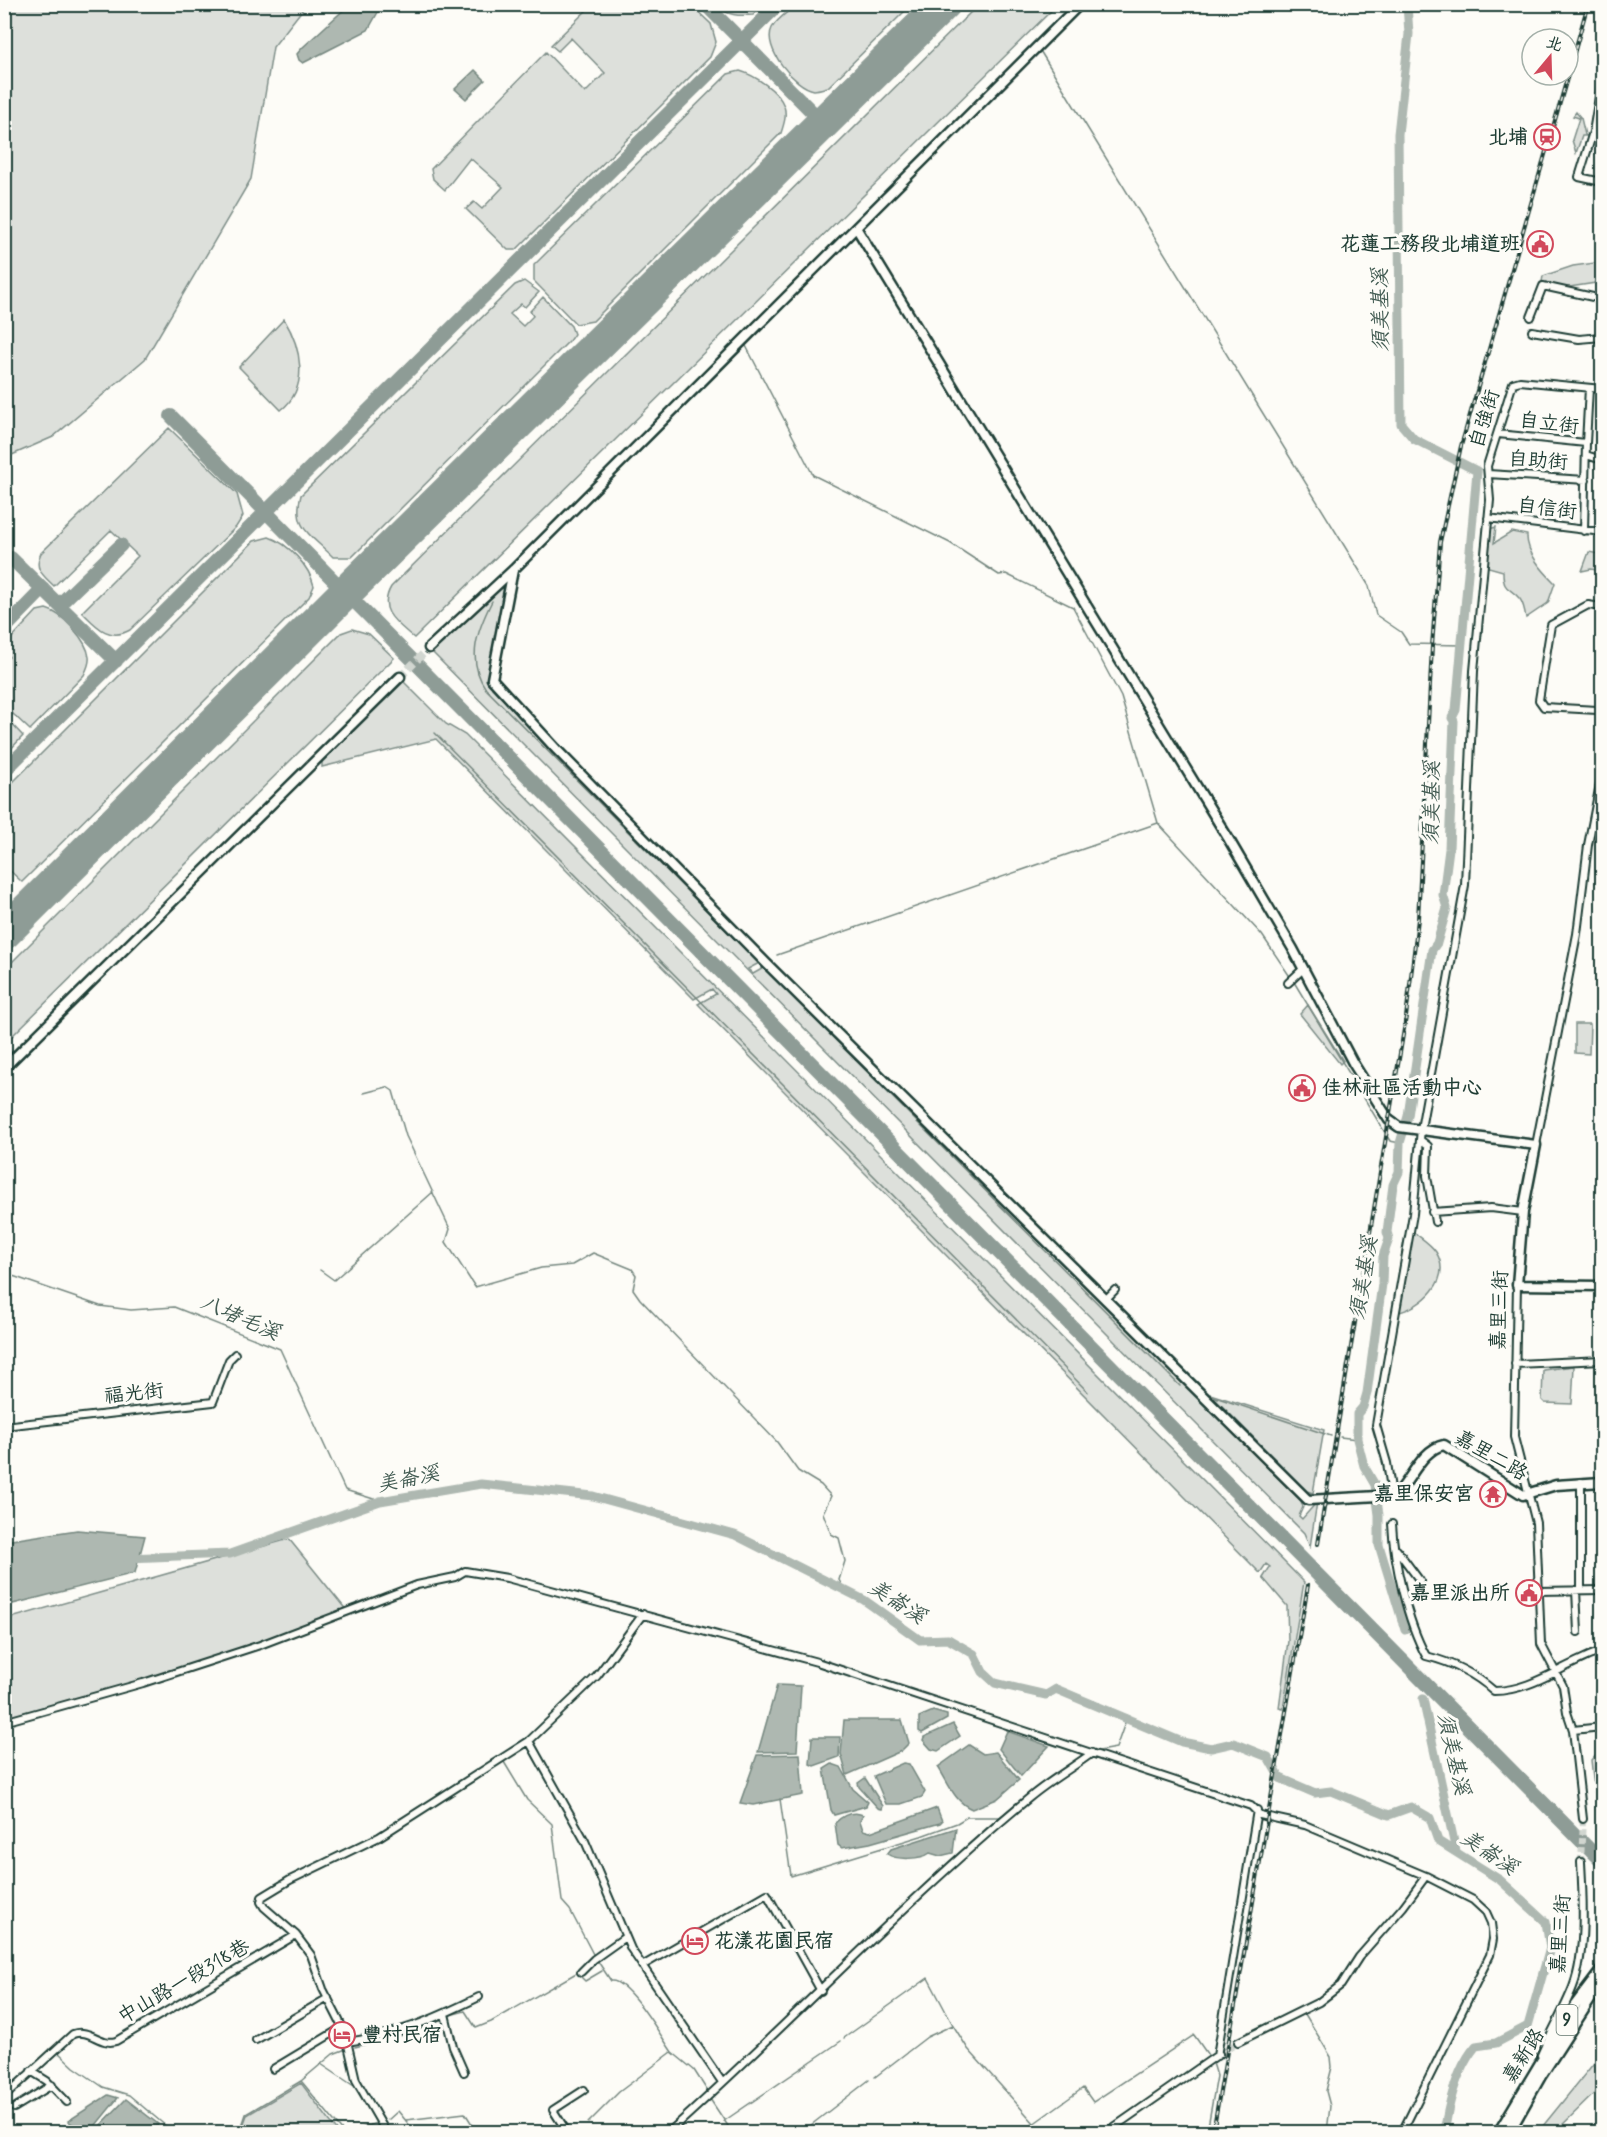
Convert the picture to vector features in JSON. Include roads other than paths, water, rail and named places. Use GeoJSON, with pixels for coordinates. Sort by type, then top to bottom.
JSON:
{"type":"FeatureCollection","features":[{"type":"Feature","properties":{"kind":"main road","name":"嘉新路"},"geometry":{"type":"LineString","coordinates":[[1499,2133],[1574,2007],[1602,1970]]}},
{"type":"Feature","properties":{"kind":"main road","name":"嘉新路"},"geometry":{"type":"LineString","coordinates":[[1509,2133],[1540,2077],[1602,1981]]}},
{"type":"Feature","properties":{"kind":"street"},"geometry":{"type":"LineString","coordinates":[[429,648],[513,570],[1080,4]]}},
{"type":"Feature","properties":{"kind":"street"},"geometry":{"type":"LineString","coordinates":[[1602,80],[1600,115],[1590,139],[1580,177],[1602,182]]}},
{"type":"Feature","properties":{"kind":"street"},"geometry":{"type":"LineString","coordinates":[[857,229],[1228,838],[1293,949],[1353,1064],[1389,1120],[1399,1127],[1536,1145]]}},
{"type":"Feature","properties":{"kind":"street"},"geometry":{"type":"LineString","coordinates":[[1531,317],[1543,286],[1602,299]]}},
{"type":"Feature","properties":{"kind":"street"},"geometry":{"type":"LineString","coordinates":[[1532,331],[1579,339],[1602,337]]}},
{"type":"Feature","properties":{"kind":"street","name":"自強街"},"geometry":{"type":"LineString","coordinates":[[1388,1495],[1387,1463],[1376,1425],[1413,1214],[1420,1140],[1465,885],[1474,671],[1488,518],[1487,466],[1513,383],[1520,381],[1602,389]]}},
{"type":"Feature","properties":{"kind":"street"},"geometry":{"type":"LineString","coordinates":[[1586,444],[1589,388]]}},
{"type":"Feature","properties":{"kind":"street","name":"自立街"},"geometry":{"type":"LineString","coordinates":[[1498,434],[1586,444],[1584,531]]}},
{"type":"Feature","properties":{"kind":"street"},"geometry":{"type":"LineString","coordinates":[[1586,455],[1602,460]]}},
{"type":"Feature","properties":{"kind":"street","name":"自助街"},"geometry":{"type":"LineString","coordinates":[[1488,474],[1586,480]]}},
{"type":"Feature","properties":{"kind":"street","name":"自信街"},"geometry":{"type":"LineString","coordinates":[[1488,518],[1602,532]]}},
{"type":"Feature","properties":{"kind":"street"},"geometry":{"type":"LineString","coordinates":[[513,570],[492,679],[557,750],[766,963],[1308,1500],[1388,1495]]}},
{"type":"Feature","properties":{"kind":"street"},"geometry":{"type":"LineString","coordinates":[[1597,710],[1544,707],[1539,700],[1551,625],[1588,605],[1602,607]]}},
{"type":"Feature","properties":{"kind":"street"},"geometry":{"type":"LineString","coordinates":[[4,1068],[399,677]]}},
{"type":"Feature","properties":{"kind":"street","name":"嘉里三街"},"geometry":{"type":"LineString","coordinates":[[1583,1819],[1574,1730],[1567,1712],[1563,1686],[1541,1644],[1536,1523],[1514,1437],[1515,1364],[1517,1285],[1523,1212],[1577,934],[1600,799],[1602,774]]}},
{"type":"Feature","properties":{"kind":"street"},"geometry":{"type":"LineString","coordinates":[[1288,983],[1302,970]]}},
{"type":"Feature","properties":{"kind":"street"},"geometry":{"type":"LineString","coordinates":[[1420,1140],[1428,1146],[1427,1176],[1435,1222]]}},
{"type":"Feature","properties":{"kind":"street"},"geometry":{"type":"LineString","coordinates":[[1432,1212],[1491,1208],[1523,1212]]}},
{"type":"Feature","properties":{"kind":"street"},"geometry":{"type":"LineString","coordinates":[[1517,1285],[1602,1286]]}},
{"type":"Feature","properties":{"kind":"street"},"geometry":{"type":"LineString","coordinates":[[1105,1300],[1115,1290]]}},
{"type":"Feature","properties":{"kind":"street","name":"福光街"},"geometry":{"type":"LineString","coordinates":[[4,1426],[213,1402],[230,1360],[235,1354]]}},
{"type":"Feature","properties":{"kind":"street"},"geometry":{"type":"LineString","coordinates":[[1515,1364],[1602,1360]]}},
{"type":"Feature","properties":{"kind":"street","name":"嘉里二路"},"geometry":{"type":"LineString","coordinates":[[1388,1495],[1396,1495],[1406,1485],[1429,1451],[1444,1445],[1519,1493],[1530,1494],[1556,1485],[1602,1482]]}},
{"type":"Feature","properties":{"kind":"street"},"geometry":{"type":"LineString","coordinates":[[1578,1632],[1581,1482]]}},
{"type":"Feature","properties":{"kind":"street"},"geometry":{"type":"LineString","coordinates":[[1392,1524],[1393,1545],[1416,1640],[1426,1656],[1446,1661],[1480,1679],[1494,1691],[1505,1691],[1540,1680],[1554,1670],[1602,1652]]}},
{"type":"Feature","properties":{"kind":"street"},"geometry":{"type":"LineString","coordinates":[[1393,1545],[1419,1581]]}},
{"type":"Feature","properties":{"kind":"street"},"geometry":{"type":"LineString","coordinates":[[4,1722],[143,1683],[260,1645],[417,1585],[455,1577],[465,1571],[507,1578],[817,1662],[1251,1806],[1260,1815],[1305,1825],[1426,1875],[1482,1907],[1491,1923],[1493,1944],[1402,2133]]}},
{"type":"Feature","properties":{"kind":"street"},"geometry":{"type":"LineString","coordinates":[[1538,1590],[1602,1590]]}},
{"type":"Feature","properties":{"kind":"street"},"geometry":{"type":"LineString","coordinates":[[386,2133],[356,2080],[343,2027],[328,1998],[311,1955],[296,1935],[261,1902],[266,1894],[379,1837],[529,1741],[597,1676],[643,1614]]}},
{"type":"Feature","properties":{"kind":"street"},"geometry":{"type":"LineString","coordinates":[[1574,1730],[1602,1727]]}},
{"type":"Feature","properties":{"kind":"street"},"geometry":{"type":"LineString","coordinates":[[529,1741],[585,1840],[625,1937],[642,1966],[722,2082]]}},
{"type":"Feature","properties":{"kind":"street"},"geometry":{"type":"LineString","coordinates":[[669,2133],[821,1991],[873,1939],[1030,1796],[1092,1753]]}},
{"type":"Feature","properties":{"kind":"street"},"geometry":{"type":"LineString","coordinates":[[1107,2133],[1215,2057],[1257,1810]]}},
{"type":"Feature","properties":{"kind":"street","name":"嘉里三街"},"geometry":{"type":"LineString","coordinates":[[1534,2071],[1574,1985],[1581,1932],[1581,1862]]}},
{"type":"Feature","properties":{"kind":"street"},"geometry":{"type":"LineString","coordinates":[[1238,2043],[1319,2002],[1334,1991],[1426,1875]]}},
{"type":"Feature","properties":{"kind":"street"},"geometry":{"type":"LineString","coordinates":[[642,1966],[767,1894],[821,1991]]}},
{"type":"Feature","properties":{"kind":"street","name":"中山路一段318巷"},"geometry":{"type":"LineString","coordinates":[[4,2097],[73,2034],[85,2032],[105,2042],[116,2041],[296,1935]]}},
{"type":"Feature","properties":{"kind":"street"},"geometry":{"type":"LineString","coordinates":[[581,1972],[625,1937]]}},
{"type":"Feature","properties":{"kind":"street"},"geometry":{"type":"LineString","coordinates":[[347,2042],[388,2036],[445,2014],[479,1997]]}},
{"type":"Feature","properties":{"kind":"street"},"geometry":{"type":"LineString","coordinates":[[256,2040],[328,1998]]}},
{"type":"Feature","properties":{"kind":"street"},"geometry":{"type":"LineString","coordinates":[[445,2014],[453,2047],[464,2072]]}},
{"type":"Feature","properties":{"kind":"street"},"geometry":{"type":"LineString","coordinates":[[273,2069],[343,2027]]}},
{"type":"Feature","properties":{"kind":"street"},"geometry":{"type":"LineString","coordinates":[[31,2071],[52,2085],[67,2102]]}},
{"type":"Feature","properties":{"kind":"street"},"geometry":{"type":"LineString","coordinates":[[14,2108],[52,2085]]}},
{"type":"Feature","properties":{"kind":"street"},"geometry":{"type":"LineString","coordinates":[[567,2133],[553,2110],[584,2090]]}},
{"type":"Feature","properties":{"kind":"waterway","name":"須美基溪"},"geometry":{"type":"LineString","coordinates":[[1405,1630],[1379,1545],[1379,1515],[1375,1485],[1364,1466],[1357,1439],[1357,1414],[1363,1407],[1367,1393],[1382,1284],[1383,1256],[1389,1239],[1387,1232],[1393,1185],[1399,1172],[1400,1143],[1408,1116],[1432,950],[1437,943],[1447,908],[1443,895],[1449,849],[1454,721],[1452,718],[1456,710],[1477,471],[1414,439],[1401,424],[1398,134],[1409,34],[1407,4]]}},
{"type":"Feature","properties":{"kind":"waterway"},"geometry":{"type":"LineString","coordinates":[[1039,49],[1369,586],[1376,615],[1401,632],[1409,644],[1462,645]]}},
{"type":"Feature","properties":{"kind":"waterway"},"geometry":{"type":"LineString","coordinates":[[744,342],[813,475],[950,543],[999,575],[1006,574],[1073,607],[1121,697],[1158,823],[1262,935],[1291,978]]}},
{"type":"Feature","properties":{"kind":"waterway"},"geometry":{"type":"LineString","coordinates":[[492,601],[478,634],[475,656],[476,667],[486,689],[1180,1386]]}},
{"type":"Feature","properties":{"kind":"waterway"},"geometry":{"type":"LineString","coordinates":[[435,733],[1088,1392]]}},
{"type":"Feature","properties":{"kind":"waterway"},"geometry":{"type":"LineString","coordinates":[[777,955],[1158,823]]}},
{"type":"Feature","properties":{"kind":"waterway"},"geometry":{"type":"LineString","coordinates":[[1294,982],[1390,1141],[1400,1143]]}},
{"type":"Feature","properties":{"kind":"waterway"},"geometry":{"type":"LineString","coordinates":[[364,1093],[387,1087],[393,1091],[406,1136],[450,1229],[446,1242],[475,1287],[541,1268],[572,1265],[593,1253],[632,1269],[636,1275],[633,1289],[640,1299],[777,1442],[798,1471],[821,1485],[831,1496],[823,1513],[831,1534],[839,1538],[845,1561],[839,1580],[845,1591]]}},
{"type":"Feature","properties":{"kind":"waterway"},"geometry":{"type":"LineString","coordinates":[[320,1270],[334,1280],[433,1192]]}},
{"type":"Feature","properties":{"kind":"waterway","name":"八堵毛溪"},"geometry":{"type":"LineString","coordinates":[[4,1273],[100,1306],[131,1310],[174,1307],[280,1349],[345,1490],[380,1501]]}},
{"type":"Feature","properties":{"kind":"waterway"},"geometry":{"type":"LineString","coordinates":[[1206,1394],[1331,1436]]}},
{"type":"Feature","properties":{"kind":"waterway"},"geometry":{"type":"LineString","coordinates":[[1340,1437],[1357,1439]]}},
{"type":"Feature","properties":{"kind":"waterway","name":"美崙溪"},"geometry":{"type":"LineString","coordinates":[[127,1558],[230,1554],[380,1501],[481,1484],[593,1496],[735,1535],[864,1600],[920,1640],[948,1639],[974,1654],[983,1672],[995,1683],[1046,1695],[1056,1689],[1182,1742],[1211,1748],[1233,1743],[1268,1757],[1280,1778],[1315,1793],[1331,1791],[1389,1815],[1411,1807],[1430,1818],[1438,1841],[1500,1880],[1546,1922],[1550,1948],[1528,2026],[1496,2043],[1476,2046],[1458,2076],[1441,2132]]}},
{"type":"Feature","properties":{"kind":"waterway","name":"須美基溪"},"geometry":{"type":"LineString","coordinates":[[1423,1699],[1456,1851]]}},
{"type":"Feature","properties":{"kind":"waterway"},"geometry":{"type":"LineString","coordinates":[[1099,1751],[1116,1748],[1126,1720]]}},
{"type":"Feature","properties":{"kind":"waterway"},"geometry":{"type":"LineString","coordinates":[[1068,1766],[1084,1755]]}},
{"type":"Feature","properties":{"kind":"waterway"},"geometry":{"type":"LineString","coordinates":[[504,1762],[527,1800],[552,1824],[562,1901],[570,1910],[594,1956]]}},
{"type":"Feature","properties":{"kind":"waterway"},"geometry":{"type":"LineString","coordinates":[[780,1799],[791,1876],[921,1836],[967,1817],[1000,1817],[1018,1803]]}},
{"type":"Feature","properties":{"kind":"waterway"},"geometry":{"type":"LineString","coordinates":[[597,1960],[611,1981],[618,1983],[635,1999],[672,2052]]}},
{"type":"Feature","properties":{"kind":"waterway"},"geometry":{"type":"LineString","coordinates":[[581,1977],[585,1981],[602,1971]]}},
{"type":"Feature","properties":{"kind":"waterway"},"geometry":{"type":"LineString","coordinates":[[450,2015],[465,2011],[476,2028],[491,2022],[578,1972]]}},
{"type":"Feature","properties":{"kind":"waterway"},"geometry":{"type":"LineString","coordinates":[[844,2038],[928,1978],[953,2025]]}},
{"type":"Feature","properties":{"kind":"waterway"},"geometry":{"type":"LineString","coordinates":[[1305,2014],[1331,2057],[1332,2067],[1326,2091],[1330,2106],[1327,2132]]}},
{"type":"Feature","properties":{"kind":"waterway"},"geometry":{"type":"LineString","coordinates":[[355,2047],[415,2032],[442,2018]]}},
{"type":"Feature","properties":{"kind":"waterway"},"geometry":{"type":"LineString","coordinates":[[875,2077],[927,2037],[953,2025],[968,2049],[1034,2123]]}},
{"type":"Feature","properties":{"kind":"waterway"},"geometry":{"type":"LineString","coordinates":[[1022,2132],[1083,2088],[1093,2102],[1194,2035],[1210,2058]]}},
{"type":"Feature","properties":{"kind":"waterway"},"geometry":{"type":"LineString","coordinates":[[724,2121],[841,2041]]}},
{"type":"Feature","properties":{"kind":"waterway"},"geometry":{"type":"LineString","coordinates":[[240,2132],[246,2114],[301,2081],[333,2054],[346,2049]]}},
{"type":"Feature","properties":{"kind":"waterway"},"geometry":{"type":"LineString","coordinates":[[58,2052],[74,2067],[103,2087],[129,2095],[173,2132]]}},
{"type":"Feature","properties":{"kind":"waterway"},"geometry":{"type":"LineString","coordinates":[[588,2123],[619,2092],[672,2052],[694,2070],[708,2092]]}},
{"type":"Feature","properties":{"kind":"waterway"},"geometry":{"type":"LineString","coordinates":[[1207,2132],[1217,2076],[1213,2063]]}},
{"type":"Feature","properties":{"kind":"waterway"},"geometry":{"type":"LineString","coordinates":[[321,2064],[354,2086],[377,2122]]}},
{"type":"Feature","properties":{"kind":"waterway"},"geometry":{"type":"LineString","coordinates":[[802,2132],[869,2080]]}},
{"type":"Feature","properties":{"kind":"waterway"},"geometry":{"type":"LineString","coordinates":[[302,2082],[343,2132]]}},
{"type":"Feature","properties":{"kind":"waterway"},"geometry":{"type":"LineString","coordinates":[[710,2099],[732,2132]]}},
{"type":"Feature","properties":{"kind":"waterway"},"geometry":{"type":"LineString","coordinates":[[388,2120],[398,2111],[415,2132]]}},
{"type":"Feature","properties":{"kind":"waterway"},"geometry":{"type":"LineString","coordinates":[[406,2120],[465,2113],[477,2132]]}},
{"type":"Feature","properties":{"kind":"waterway"},"geometry":{"type":"LineString","coordinates":[[352,2132],[376,2123]]}},
{"type":"Feature","properties":{"kind":"tunnel"},"geometry":{"type":"LineString","coordinates":[[400,677],[429,648]]}},
{"type":"Feature","properties":{"kind":"tunnel"},"geometry":{"type":"LineString","coordinates":[[1581,1862],[1583,1819]]}},
{"type":"Feature","properties":{"kind":"tunnel"},"geometry":{"type":"LineString","coordinates":[[1221,2053],[1238,2042]]}},
{"type":"Feature","properties":{"kind":"railway"},"geometry":{"type":"LineString","coordinates":[[1580,32],[1588,4]]}},
{"type":"Feature","properties":{"kind":"railway"},"geometry":{"type":"LineString","coordinates":[[1318,1544],[1406,1017],[1418,919],[1432,646],[1440,542],[1461,446],[1565,87]]}},
{"type":"Feature","properties":{"kind":"railway"},"geometry":{"type":"LineString","coordinates":[[1213,2132],[1308,1585]]}},
{"type":"Feature","properties":{"kind":"place","name":"北埔"},"geometry":{"type":"Point","coordinates":[1547,137]}},
{"type":"Feature","properties":{"kind":"place","name":"花蓮工務段北埔道班"},"geometry":{"type":"Point","coordinates":[1540,244]}},
{"type":"Feature","properties":{"kind":"place","name":"佳林社區活動中心"},"geometry":{"type":"Point","coordinates":[1302,1088]}},
{"type":"Feature","properties":{"kind":"place","name":"嘉里保安宮"},"geometry":{"type":"Point","coordinates":[1493,1494]}},
{"type":"Feature","properties":{"kind":"place","name":"嘉里派出所"},"geometry":{"type":"Point","coordinates":[1529,1593]}},
{"type":"Feature","properties":{"kind":"place","name":"花漾花園民宿"},"geometry":{"type":"Point","coordinates":[695,1941]}},
{"type":"Feature","properties":{"kind":"place","name":"豐村民宿"},"geometry":{"type":"Point","coordinates":[342,2035]}}]}
